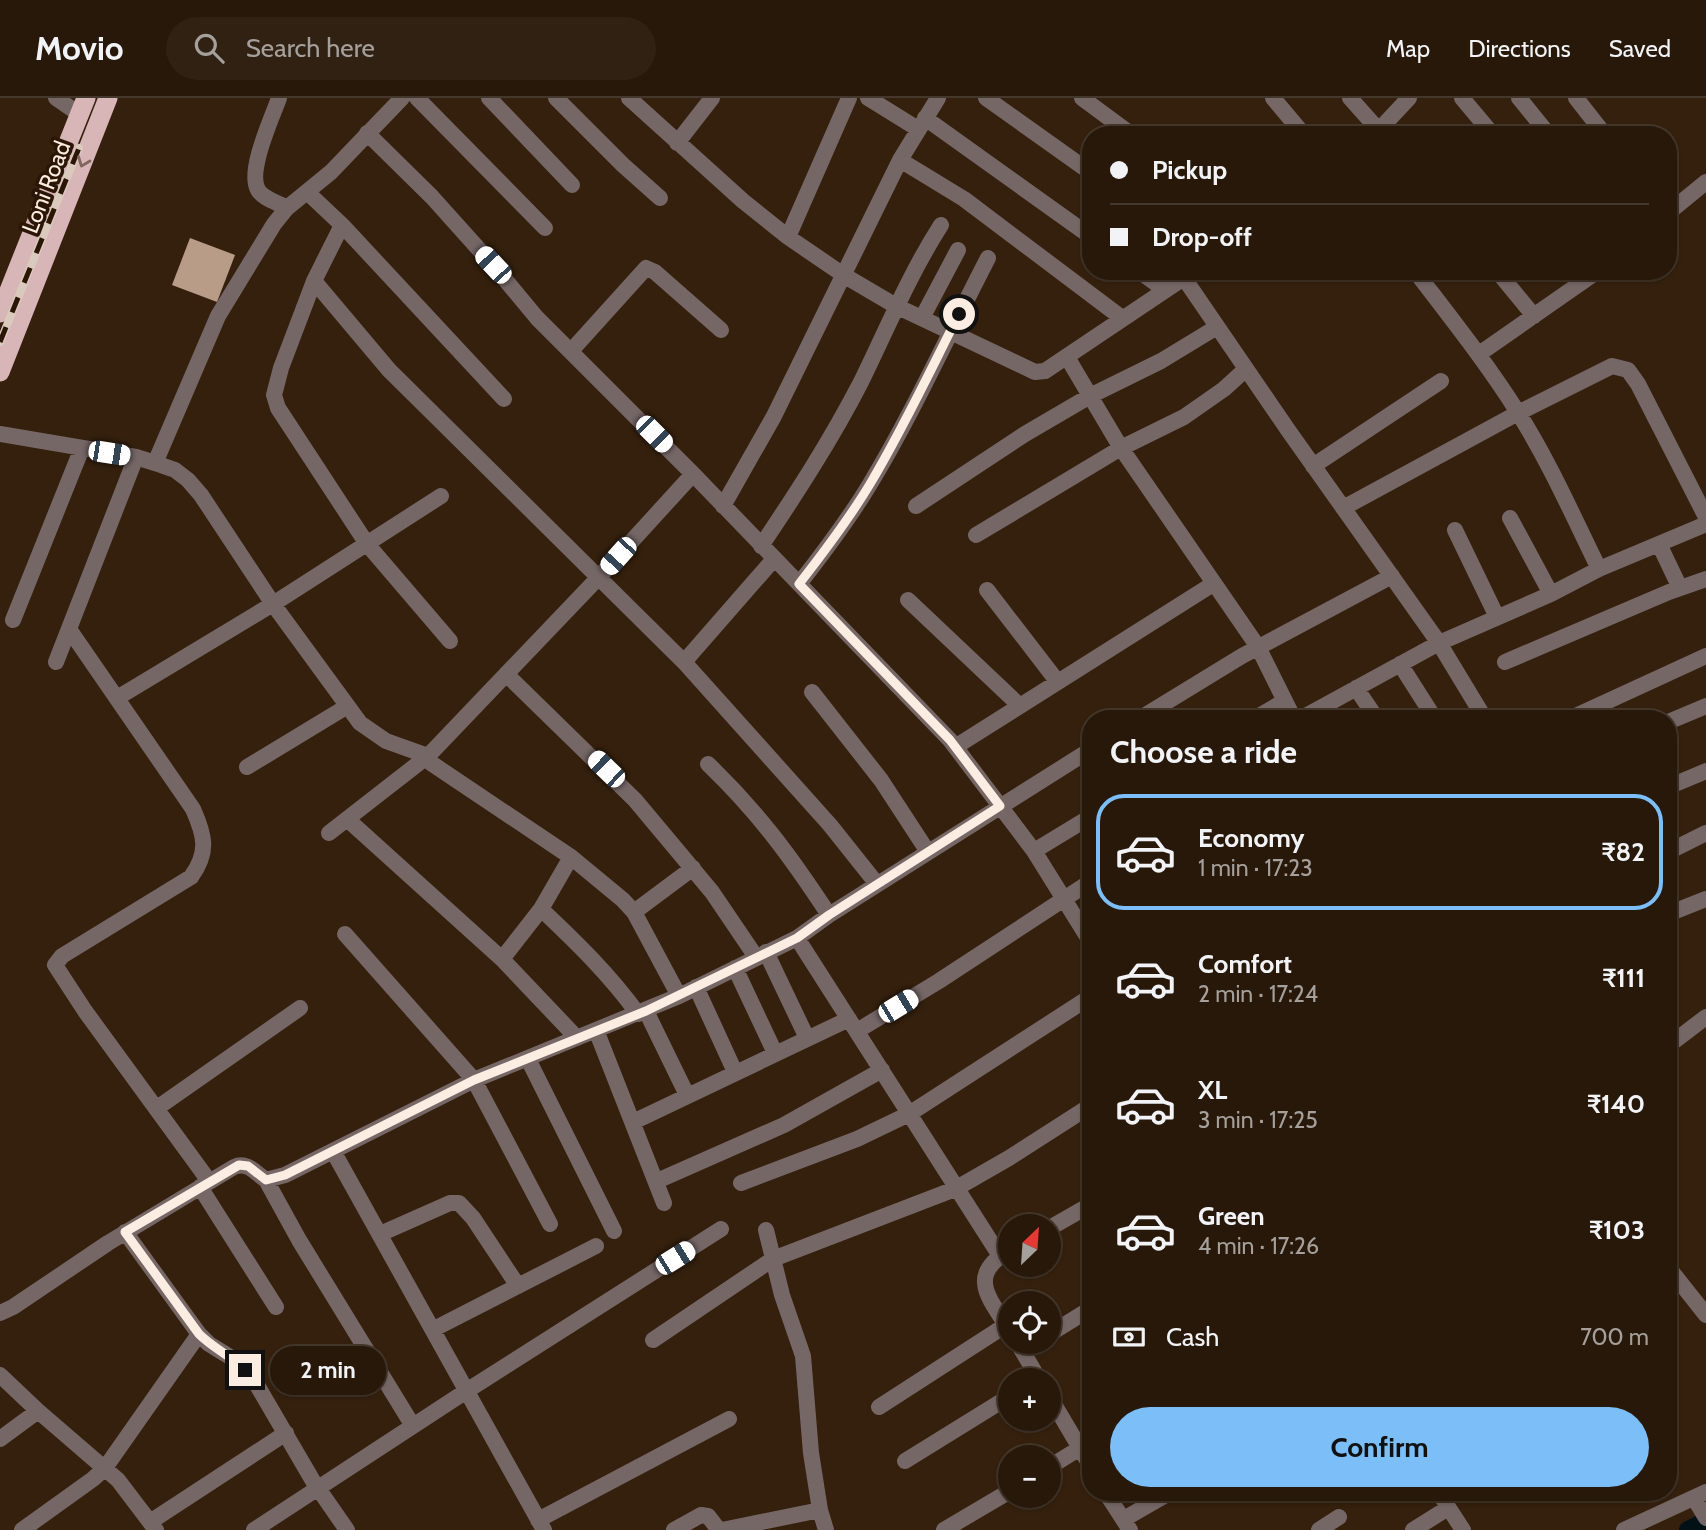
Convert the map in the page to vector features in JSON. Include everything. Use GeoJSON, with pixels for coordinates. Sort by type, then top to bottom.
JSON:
{"type":"FeatureCollection","features":[{"type":"Feature","properties":{"kind":"highway","name":"Loni Road"},"geometry":{"type":"LineString","coordinates":[[0,372],[108,98]]}},
{"type":"Feature","properties":{"kind":"highway","name":"Loni Road"},"geometry":{"type":"LineString","coordinates":[[0,313],[83,106]]}},
{"type":"Feature","properties":{"kind":"street"},"geometry":{"type":"LineString","coordinates":[[56,98],[83,106]]}},
{"type":"Feature","properties":{"kind":"street"},"geometry":{"type":"LineString","coordinates":[[279,98],[260,150],[256,184],[261,194],[287,208]]}},
{"type":"Feature","properties":{"kind":"street"},"geometry":{"type":"LineString","coordinates":[[155,463],[218,316],[274,224],[287,208],[331,172],[402,98]]}},
{"type":"Feature","properties":{"kind":"street"},"geometry":{"type":"LineString","coordinates":[[417,98],[545,228]]}},
{"type":"Feature","properties":{"kind":"street"},"geometry":{"type":"LineString","coordinates":[[489,98],[572,185]]}},
{"type":"Feature","properties":{"kind":"street"},"geometry":{"type":"LineString","coordinates":[[556,98],[660,198]]}},
{"type":"Feature","properties":{"kind":"street"},"geometry":{"type":"LineString","coordinates":[[629,98],[677,143],[788,237],[845,276],[896,306],[1034,372],[1045,371],[1181,280]]}},
{"type":"Feature","properties":{"kind":"street"},"geometry":{"type":"LineString","coordinates":[[677,143],[712,98]]}},
{"type":"Feature","properties":{"kind":"street"},"geometry":{"type":"LineString","coordinates":[[788,237],[849,98]]}},
{"type":"Feature","properties":{"kind":"street"},"geometry":{"type":"LineString","coordinates":[[868,98],[921,123],[1082,231]]}},
{"type":"Feature","properties":{"kind":"street"},"geometry":{"type":"LineString","coordinates":[[723,506],[774,416],[900,160],[938,98]]}},
{"type":"Feature","properties":{"kind":"street"},"geometry":{"type":"LineString","coordinates":[[986,98],[1082,166]]}},
{"type":"Feature","properties":{"kind":"street"},"geometry":{"type":"LineString","coordinates":[[1082,98],[1120,126]]}},
{"type":"Feature","properties":{"kind":"street"},"geometry":{"type":"LineString","coordinates":[[1273,98],[1296,126]]}},
{"type":"Feature","properties":{"kind":"street"},"geometry":{"type":"LineString","coordinates":[[1350,98],[1376,126]]}},
{"type":"Feature","properties":{"kind":"street"},"geometry":{"type":"LineString","coordinates":[[1386,126],[1409,98]]}},
{"type":"Feature","properties":{"kind":"street"},"geometry":{"type":"LineString","coordinates":[[1462,98],[1485,126]]}},
{"type":"Feature","properties":{"kind":"street"},"geometry":{"type":"LineString","coordinates":[[1519,98],[1542,126]]}},
{"type":"Feature","properties":{"kind":"street"},"geometry":{"type":"LineString","coordinates":[[1576,98],[1598,126]]}},
{"type":"Feature","properties":{"kind":"street"},"geometry":{"type":"LineString","coordinates":[[368,132],[493,265],[537,318],[693,474],[955,747],[1034,851],[1082,927]]}},
{"type":"Feature","properties":{"kind":"street"},"geometry":{"type":"LineString","coordinates":[[900,160],[964,199],[1122,318]]}},
{"type":"Feature","properties":{"kind":"street"},"geometry":{"type":"LineString","coordinates":[[1677,205],[1706,181]]}},
{"type":"Feature","properties":{"kind":"street"},"geometry":{"type":"LineString","coordinates":[[307,192],[342,225],[504,399]]}},
{"type":"Feature","properties":{"kind":"street"},"geometry":{"type":"LineString","coordinates":[[342,225],[314,281],[281,368],[274,396],[278,408],[368,544],[450,641]]}},
{"type":"Feature","properties":{"kind":"street"},"geometry":{"type":"LineString","coordinates":[[761,546],[812,471],[861,381],[919,260],[941,226]]}},
{"type":"Feature","properties":{"kind":"street"},"geometry":{"type":"LineString","coordinates":[[922,318],[958,250]]}},
{"type":"Feature","properties":{"kind":"street"},"geometry":{"type":"LineString","coordinates":[[799,584],[869,486],[908,418],[988,258]]}},
{"type":"Feature","properties":{"kind":"street"},"geometry":{"type":"LineString","coordinates":[[571,351],[646,268],[655,272],[721,330]]}},
{"type":"Feature","properties":{"kind":"street"},"geometry":{"type":"LineString","coordinates":[[1151,280],[1165,290]]}},
{"type":"Feature","properties":{"kind":"street"},"geometry":{"type":"LineString","coordinates":[[1192,280],[1217,327],[1439,643],[1480,710]]}},
{"type":"Feature","properties":{"kind":"street"},"geometry":{"type":"LineString","coordinates":[[1422,280],[1479,354],[1518,412],[1599,569]]}},
{"type":"Feature","properties":{"kind":"street"},"geometry":{"type":"LineString","coordinates":[[1504,280],[1534,316]]}},
{"type":"Feature","properties":{"kind":"street"},"geometry":{"type":"LineString","coordinates":[[1479,354],[1585,280]]}},
{"type":"Feature","properties":{"kind":"street"},"geometry":{"type":"LineString","coordinates":[[314,281],[390,370],[684,662],[830,825],[877,884]]}},
{"type":"Feature","properties":{"kind":"street"},"geometry":{"type":"LineString","coordinates":[[916,506],[1025,434],[1090,396],[1161,361],[1217,327]]}},
{"type":"Feature","properties":{"kind":"street"},"geometry":{"type":"LineString","coordinates":[[1067,357],[1121,448],[1258,647],[1288,710]]}},
{"type":"Feature","properties":{"kind":"street"},"geometry":{"type":"LineString","coordinates":[[1343,508],[1518,412],[1607,368],[1621,367],[1628,370],[1638,384],[1706,517]]}},
{"type":"Feature","properties":{"kind":"street"},"geometry":{"type":"LineString","coordinates":[[976,534],[1121,448],[1192,413],[1246,369]]}},
{"type":"Feature","properties":{"kind":"street"},"geometry":{"type":"LineString","coordinates":[[1313,466],[1441,381]]}},
{"type":"Feature","properties":{"kind":"street"},"geometry":{"type":"LineString","coordinates":[[0,434],[136,457],[175,470],[188,480],[201,495],[273,604],[346,707],[373,734],[428,756],[431,763],[571,856],[634,912],[679,996]]}},
{"type":"Feature","properties":{"kind":"street"},"geometry":{"type":"LineString","coordinates":[[13,620],[82,448]]}},
{"type":"Feature","properties":{"kind":"street"},"geometry":{"type":"LineString","coordinates":[[56,662],[136,457]]}},
{"type":"Feature","properties":{"kind":"street"},"geometry":{"type":"LineString","coordinates":[[329,834],[428,756],[693,474]]}},
{"type":"Feature","properties":{"kind":"street"},"geometry":{"type":"LineString","coordinates":[[117,698],[273,604],[441,496]]}},
{"type":"Feature","properties":{"kind":"street"},"geometry":{"type":"LineString","coordinates":[[1510,518],[1551,594]]}},
{"type":"Feature","properties":{"kind":"street"},"geometry":{"type":"LineString","coordinates":[[1316,710],[1439,643],[1551,594],[1599,569],[1706,524]]}},
{"type":"Feature","properties":{"kind":"street"},"geometry":{"type":"LineString","coordinates":[[1455,530],[1497,617]]}},
{"type":"Feature","properties":{"kind":"street"},"geometry":{"type":"LineString","coordinates":[[1659,544],[1680,588]]}},
{"type":"Feature","properties":{"kind":"street"},"geometry":{"type":"LineString","coordinates":[[684,662],[774,559]]}},
{"type":"Feature","properties":{"kind":"street"},"geometry":{"type":"LineString","coordinates":[[1154,710],[1258,647],[1392,576]]}},
{"type":"Feature","properties":{"kind":"street"},"geometry":{"type":"LineString","coordinates":[[1505,663],[1706,579]]}},
{"type":"Feature","properties":{"kind":"street"},"geometry":{"type":"LineString","coordinates":[[955,747],[1213,584]]}},
{"type":"Feature","properties":{"kind":"street"},"geometry":{"type":"LineString","coordinates":[[987,590],[1057,681]]}},
{"type":"Feature","properties":{"kind":"street"},"geometry":{"type":"LineString","coordinates":[[908,600],[1019,705]]}},
{"type":"Feature","properties":{"kind":"street"},"geometry":{"type":"LineString","coordinates":[[69,629],[193,809],[204,839],[203,856],[198,867],[184,883],[62,956],[55,965],[85,1011],[157,1108],[205,1184],[276,1307]]}},
{"type":"Feature","properties":{"kind":"street"},"geometry":{"type":"LineString","coordinates":[[1589,710],[1706,656]]}},
{"type":"Feature","properties":{"kind":"street"},"geometry":{"type":"LineString","coordinates":[[1400,664],[1429,710]]}},
{"type":"Feature","properties":{"kind":"street"},"geometry":{"type":"LineString","coordinates":[[506,674],[613,777],[693,868],[761,954],[807,1038]]}},
{"type":"Feature","properties":{"kind":"street"},"geometry":{"type":"LineString","coordinates":[[1356,688],[1371,710]]}},
{"type":"Feature","properties":{"kind":"street"},"geometry":{"type":"LineString","coordinates":[[812,692],[881,780],[928,852]]}},
{"type":"Feature","properties":{"kind":"street"},"geometry":{"type":"LineString","coordinates":[[1269,710],[1283,702]]}},
{"type":"Feature","properties":{"kind":"street"},"geometry":{"type":"LineString","coordinates":[[1677,718],[1706,706]]}},
{"type":"Feature","properties":{"kind":"street"},"geometry":{"type":"LineString","coordinates":[[247,767],[346,707]]}},
{"type":"Feature","properties":{"kind":"street"},"geometry":{"type":"LineString","coordinates":[[266,1180],[285,1175],[474,1080],[643,1012],[797,938],[877,884],[1082,755]]}},
{"type":"Feature","properties":{"kind":"street"},"geometry":{"type":"LineString","coordinates":[[708,764],[740,794],[778,839],[829,915]]}},
{"type":"Feature","properties":{"kind":"street"},"geometry":{"type":"LineString","coordinates":[[1677,783],[1706,771]]}},
{"type":"Feature","properties":{"kind":"street"},"geometry":{"type":"LineString","coordinates":[[347,819],[502,959],[577,1038]]}},
{"type":"Feature","properties":{"kind":"street"},"geometry":{"type":"LineString","coordinates":[[1034,851],[1082,822]]}},
{"type":"Feature","properties":{"kind":"street"},"geometry":{"type":"LineString","coordinates":[[1677,848],[1706,833]]}},
{"type":"Feature","properties":{"kind":"street"},"geometry":{"type":"LineString","coordinates":[[502,959],[541,909],[571,856]]}},
{"type":"Feature","properties":{"kind":"street"},"geometry":{"type":"LineString","coordinates":[[634,912],[693,868]]}},
{"type":"Feature","properties":{"kind":"street"},"geometry":{"type":"LineString","coordinates":[[633,1122],[807,1038],[853,1025],[939,981],[1082,887]]}},
{"type":"Feature","properties":{"kind":"street"},"geometry":{"type":"LineString","coordinates":[[1677,910],[1706,899]]}},
{"type":"Feature","properties":{"kind":"street"},"geometry":{"type":"LineString","coordinates":[[541,909],[643,1012],[687,1095]]}},
{"type":"Feature","properties":{"kind":"street"},"geometry":{"type":"LineString","coordinates":[[345,934],[474,1080],[550,1224]]}},
{"type":"Feature","properties":{"kind":"street"},"geometry":{"type":"LineString","coordinates":[[797,938],[955,1189],[998,1244]]}},
{"type":"Feature","properties":{"kind":"street"},"geometry":{"type":"LineString","coordinates":[[734,968],[775,1053]]}},
{"type":"Feature","properties":{"kind":"street"},"geometry":{"type":"LineString","coordinates":[[696,987],[735,1072]]}},
{"type":"Feature","properties":{"kind":"street"},"geometry":{"type":"LineString","coordinates":[[741,1183],[857,1139],[909,1114],[1082,1002]]}},
{"type":"Feature","properties":{"kind":"street"},"geometry":{"type":"LineString","coordinates":[[157,1108],[300,1008]]}},
{"type":"Feature","properties":{"kind":"street"},"geometry":{"type":"LineString","coordinates":[[1677,1039],[1706,1017]]}},
{"type":"Feature","properties":{"kind":"street"},"geometry":{"type":"LineString","coordinates":[[596,1030],[664,1203]]}},
{"type":"Feature","properties":{"kind":"street"},"geometry":{"type":"LineString","coordinates":[[528,1059],[614,1231]]}},
{"type":"Feature","properties":{"kind":"street"},"geometry":{"type":"LineString","coordinates":[[657,1181],[784,1125],[882,1070]]}},
{"type":"Feature","properties":{"kind":"street"},"geometry":{"type":"LineString","coordinates":[[653,1340],[773,1259],[955,1189],[1082,1111]]}},
{"type":"Feature","properties":{"kind":"street"},"geometry":{"type":"LineString","coordinates":[[333,1151],[541,1525],[729,1419]]}},
{"type":"Feature","properties":{"kind":"street"},"geometry":{"type":"LineString","coordinates":[[0,1313],[125,1232],[244,1164],[266,1180],[299,1240],[414,1426]]}},
{"type":"Feature","properties":{"kind":"street"},"geometry":{"type":"LineString","coordinates":[[380,1234],[450,1203],[459,1203],[473,1218],[518,1286]]}},
{"type":"Feature","properties":{"kind":"street"},"geometry":{"type":"LineString","coordinates":[[1061,1222],[1082,1210]]}},
{"type":"Feature","properties":{"kind":"street"},"geometry":{"type":"LineString","coordinates":[[254,1530],[721,1229]]}},
{"type":"Feature","properties":{"kind":"street"},"geometry":{"type":"LineString","coordinates":[[766,1230],[782,1295],[803,1356],[811,1453],[826,1530]]}},
{"type":"Feature","properties":{"kind":"street"},"geometry":{"type":"LineString","coordinates":[[125,1232],[199,1334],[209,1344],[235,1360],[254,1380],[318,1488],[347,1530]]}},
{"type":"Feature","properties":{"kind":"street"},"geometry":{"type":"LineString","coordinates":[[434,1329],[596,1246]]}},
{"type":"Feature","properties":{"kind":"street"},"geometry":{"type":"LineString","coordinates":[[998,1258],[988,1266],[983,1283],[998,1312]]}},
{"type":"Feature","properties":{"kind":"street"},"geometry":{"type":"LineString","coordinates":[[1677,1278],[1706,1315]]}},
{"type":"Feature","properties":{"kind":"street"},"geometry":{"type":"LineString","coordinates":[[1061,1327],[1082,1314]]}},
{"type":"Feature","properties":{"kind":"street"},"geometry":{"type":"LineString","coordinates":[[22,1530],[105,1468],[199,1334]]}},
{"type":"Feature","properties":{"kind":"street"},"geometry":{"type":"LineString","coordinates":[[879,1407],[998,1334]]}},
{"type":"Feature","properties":{"kind":"street"},"geometry":{"type":"LineString","coordinates":[[0,1375],[37,1411],[118,1480],[153,1526],[286,1433]]}},
{"type":"Feature","properties":{"kind":"street"},"geometry":{"type":"LineString","coordinates":[[905,1461],[998,1403]]}},
{"type":"Feature","properties":{"kind":"street"},"geometry":{"type":"LineString","coordinates":[[0,1439],[37,1411]]}},
{"type":"Feature","properties":{"kind":"street"},"geometry":{"type":"LineString","coordinates":[[1061,1416],[1082,1451]]}},
{"type":"Feature","properties":{"kind":"street"},"geometry":{"type":"LineString","coordinates":[[1061,1460],[1080,1448]]}},
{"type":"Feature","properties":{"kind":"street"},"geometry":{"type":"LineString","coordinates":[[944,1530],[998,1498]]}},
{"type":"Feature","properties":{"kind":"street"},"geometry":{"type":"LineString","coordinates":[[1111,1501],[1127,1525],[1158,1501]]}},
{"type":"Feature","properties":{"kind":"street"},"geometry":{"type":"LineString","coordinates":[[1444,1501],[1463,1530]]}},
{"type":"Feature","properties":{"kind":"street"},"geometry":{"type":"LineString","coordinates":[[1624,1530],[1701,1504]]}},
{"type":"Feature","properties":{"kind":"street"},"geometry":{"type":"LineString","coordinates":[[1413,1530],[1448,1508]]}},
{"type":"Feature","properties":{"kind":"street"},"geometry":{"type":"LineString","coordinates":[[674,1530],[701,1515],[708,1516],[717,1528],[722,1530],[820,1510]]}},
{"type":"Feature","properties":{"kind":"street"},"geometry":{"type":"LineString","coordinates":[[1319,1530],[1339,1517]]}},
{"type":"Feature","properties":{"kind":"building"},"geometry":{"type":"Polygon","coordinates":[[[190,238],[235,255],[217,302],[172,285],[190,238]]]}},
{"type":"Feature","properties":{"kind":"waterway"},"geometry":{"type":"LineString","coordinates":[[1688,1530],[1706,1521]]}},
{"type":"Feature","properties":{"kind":"railway"},"geometry":{"type":"LineString","coordinates":[[0,342],[79,148]]}},
{"type":"Feature","properties":{"kind":"route"},"geometry":{"type":"LineString","coordinates":[[245,1370],[199,1334],[125,1232],[239,1165],[248,1166],[266,1180],[285,1175],[474,1080],[679,996],[797,938],[1000,806],[950,740],[799,584],[869,486],[908,418],[959,314]]}}]}
